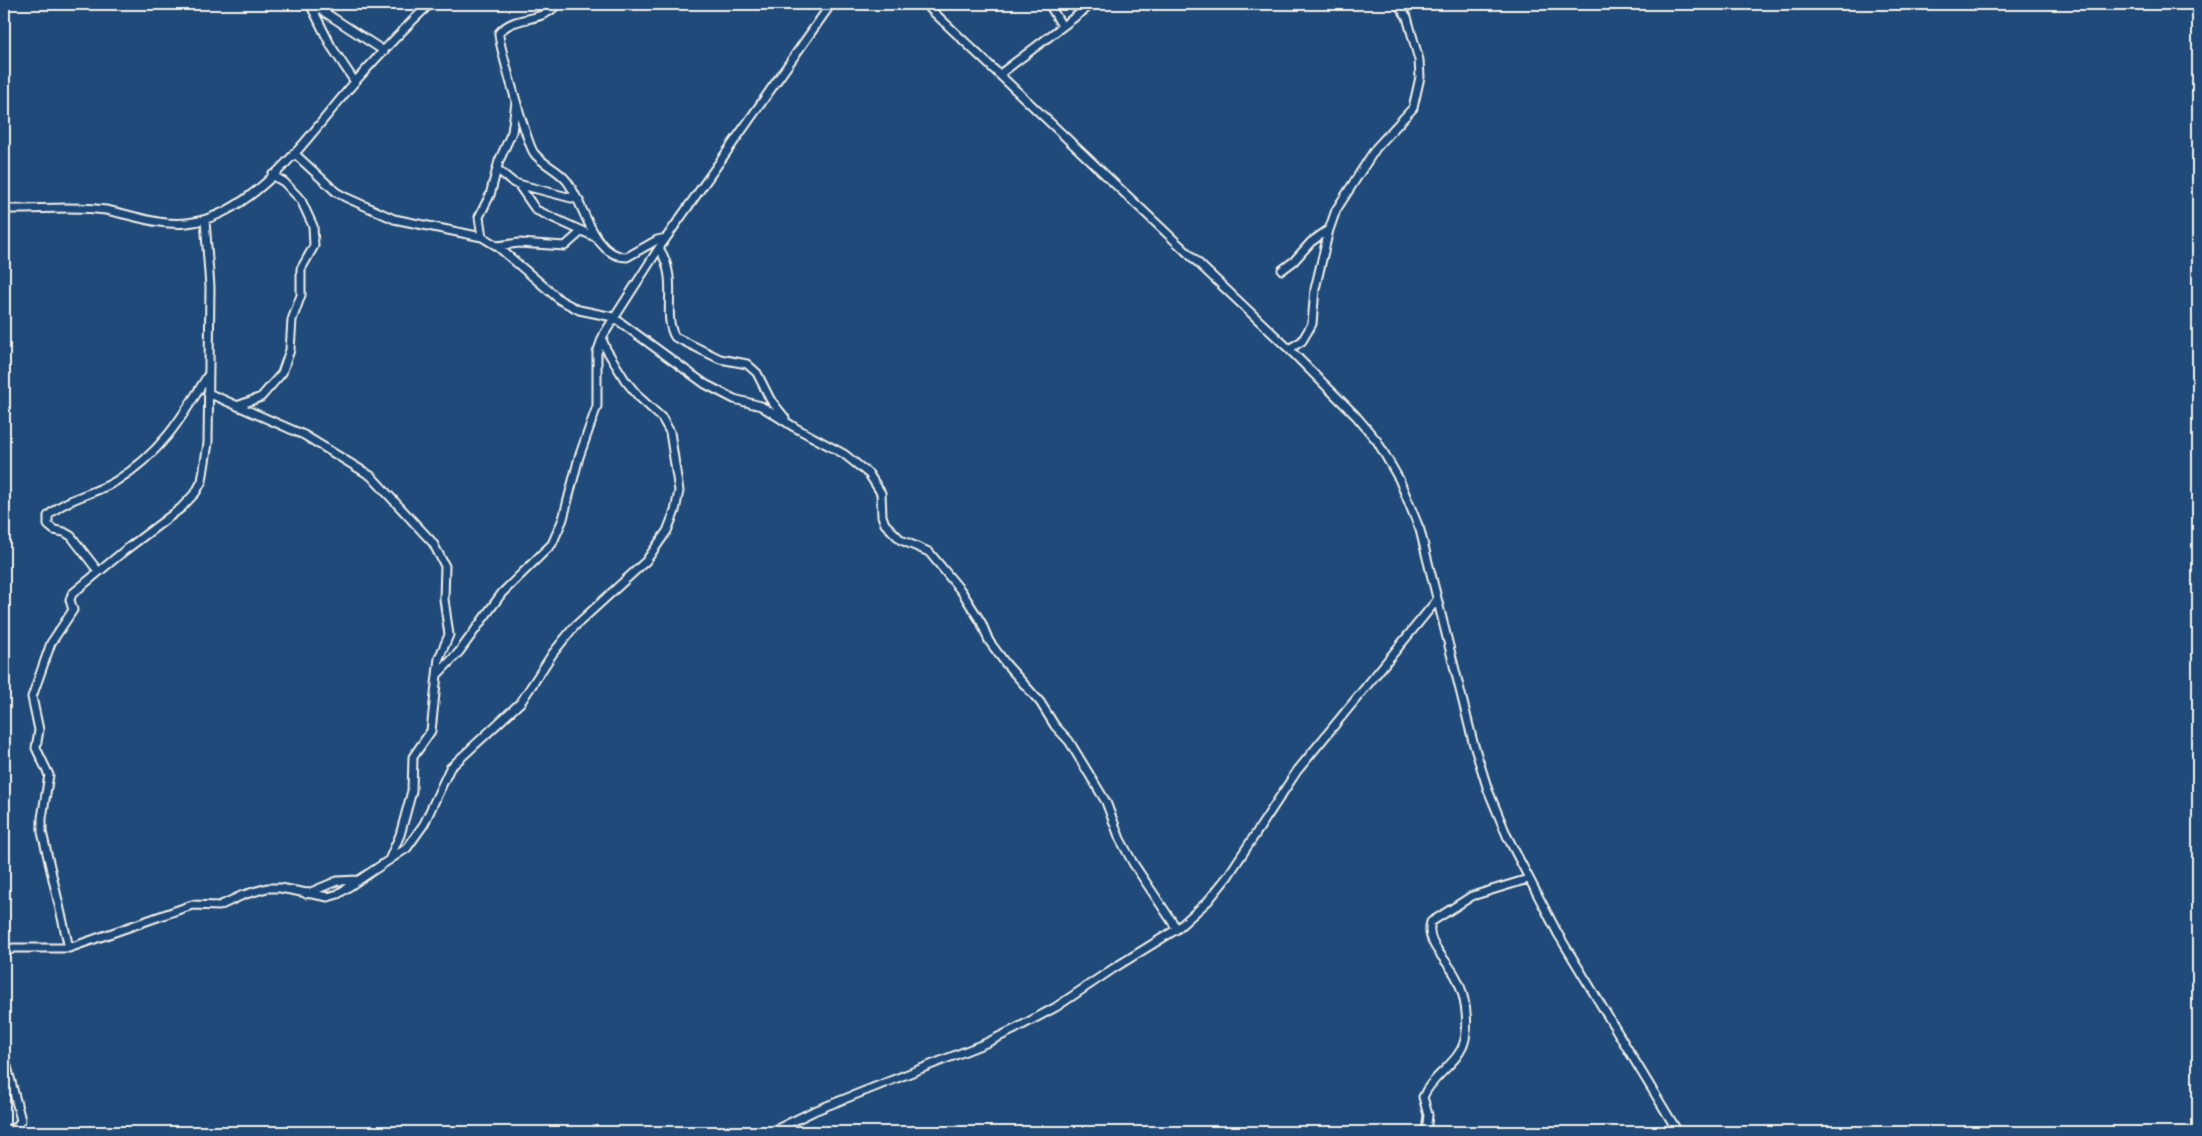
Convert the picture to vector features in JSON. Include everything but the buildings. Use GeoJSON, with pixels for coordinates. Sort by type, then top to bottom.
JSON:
{"type":"FeatureCollection","features":[{"type":"Feature","properties":{"kind":"street"},"geometry":{"type":"LineString","coordinates":[[311,4],[384,51]]}},
{"type":"Feature","properties":{"kind":"street"},"geometry":{"type":"LineString","coordinates":[[311,4],[331,46],[355,82]]}},
{"type":"Feature","properties":{"kind":"street"},"geometry":{"type":"LineString","coordinates":[[4,209],[64,207],[105,210],[161,223],[186,223],[205,220],[238,203],[272,175],[294,153],[355,82],[430,4]]}},
{"type":"Feature","properties":{"kind":"street"},"geometry":{"type":"LineString","coordinates":[[558,4],[546,14],[514,23],[499,33],[503,58],[534,153],[557,170],[579,200],[596,237]]}},
{"type":"Feature","properties":{"kind":"street"},"geometry":{"type":"LineString","coordinates":[[436,675],[459,652],[502,593],[556,538],[567,510],[577,464],[597,406],[597,353],[613,317],[658,248],[831,4]]}},
{"type":"Feature","properties":{"kind":"street"},"geometry":{"type":"LineString","coordinates":[[925,4],[1290,349],[1356,416],[1389,460],[1414,511],[1488,790],[1506,836],[1558,934],[1678,1132]]}},
{"type":"Feature","properties":{"kind":"street"},"geometry":{"type":"LineString","coordinates":[[1049,4],[1062,26]]}},
{"type":"Feature","properties":{"kind":"street"},"geometry":{"type":"LineString","coordinates":[[1000,74],[1092,4]]}},
{"type":"Feature","properties":{"kind":"street"},"geometry":{"type":"LineString","coordinates":[[1290,349],[1302,341],[1312,324],[1315,289],[1329,230],[1336,210],[1358,173],[1376,148],[1414,108],[1420,77],[1419,60],[1407,17],[1398,4]]}},
{"type":"Feature","properties":{"kind":"street"},"geometry":{"type":"LineString","coordinates":[[482,237],[479,217],[490,195],[497,169],[512,132],[516,99]]}},
{"type":"Feature","properties":{"kind":"street"},"geometry":{"type":"LineString","coordinates":[[294,153],[336,192],[394,219],[467,232],[482,237],[497,246],[560,300],[579,310],[613,317],[705,384],[734,399],[761,406],[794,427],[844,454],[868,474],[881,493],[882,516],[885,524],[901,540],[929,552],[958,588],[981,622],[988,641],[1040,702],[1086,767],[1106,802],[1120,839],[1133,863],[1177,929]]}},
{"type":"Feature","properties":{"kind":"street"},"geometry":{"type":"LineString","coordinates":[[497,169],[518,184],[536,210],[596,237],[622,257],[627,257],[657,240],[666,238]]}},
{"type":"Feature","properties":{"kind":"street"},"geometry":{"type":"LineString","coordinates":[[237,406],[261,397],[282,373],[290,350],[292,320],[301,295],[301,270],[314,246],[313,226],[304,206],[293,190],[272,175]]}},
{"type":"Feature","properties":{"kind":"street"},"geometry":{"type":"LineString","coordinates":[[518,184],[579,200]]}},
{"type":"Feature","properties":{"kind":"street"},"geometry":{"type":"LineString","coordinates":[[69,948],[42,832],[42,818],[49,775],[36,748],[39,730],[32,697],[51,643],[73,610],[70,600],[72,594],[98,571],[181,508],[196,492],[202,480],[206,464],[210,287],[205,220]]}},
{"type":"Feature","properties":{"kind":"street"},"geometry":{"type":"LineString","coordinates":[[1282,270],[1294,261],[1311,242],[1329,230]]}},
{"type":"Feature","properties":{"kind":"street"},"geometry":{"type":"LineString","coordinates":[[497,246],[524,243],[565,246],[582,232]]}},
{"type":"Feature","properties":{"kind":"street"},"geometry":{"type":"LineString","coordinates":[[658,248],[665,259],[669,272],[670,322],[675,337],[720,359],[747,364],[757,374],[775,406],[794,427]]}},
{"type":"Feature","properties":{"kind":"street"},"geometry":{"type":"LineString","coordinates":[[4,954],[13,948],[69,948],[192,905],[219,906],[256,890],[280,888],[328,897],[338,894],[388,862],[415,840],[450,768],[521,702],[553,653],[574,627],[646,562],[667,531],[675,511],[679,490],[672,440],[668,426],[625,380],[606,350],[602,339]]}},
{"type":"Feature","properties":{"kind":"street"},"geometry":{"type":"LineString","coordinates":[[98,571],[72,536],[50,529],[48,516],[58,509],[116,481],[163,443],[178,425],[208,375]]}},
{"type":"Feature","properties":{"kind":"street"},"geometry":{"type":"LineString","coordinates":[[208,393],[304,435],[371,476],[433,543],[445,566],[444,598],[449,635],[439,658],[431,731],[415,751],[412,790],[400,835],[388,862]]}},
{"type":"Feature","properties":{"kind":"street"},"geometry":{"type":"LineString","coordinates":[[771,1132],[814,1111],[986,1043],[1016,1029],[1064,1003],[1114,968],[1177,929],[1208,901],[1228,876],[1297,770],[1437,600]]}},
{"type":"Feature","properties":{"kind":"street"},"geometry":{"type":"LineString","coordinates":[[1426,1132],[1428,1115],[1423,1097],[1460,1051],[1465,1041],[1467,1020],[1457,979],[1430,934],[1431,922],[1472,896],[1528,879]]}},
{"type":"Feature","properties":{"kind":"street"},"geometry":{"type":"LineString","coordinates":[[306,894],[337,881],[358,880]]}},
{"type":"Feature","properties":{"kind":"street"},"geometry":{"type":"LineString","coordinates":[[4,1056],[21,1120],[16,1128],[4,1130]]}}]}
